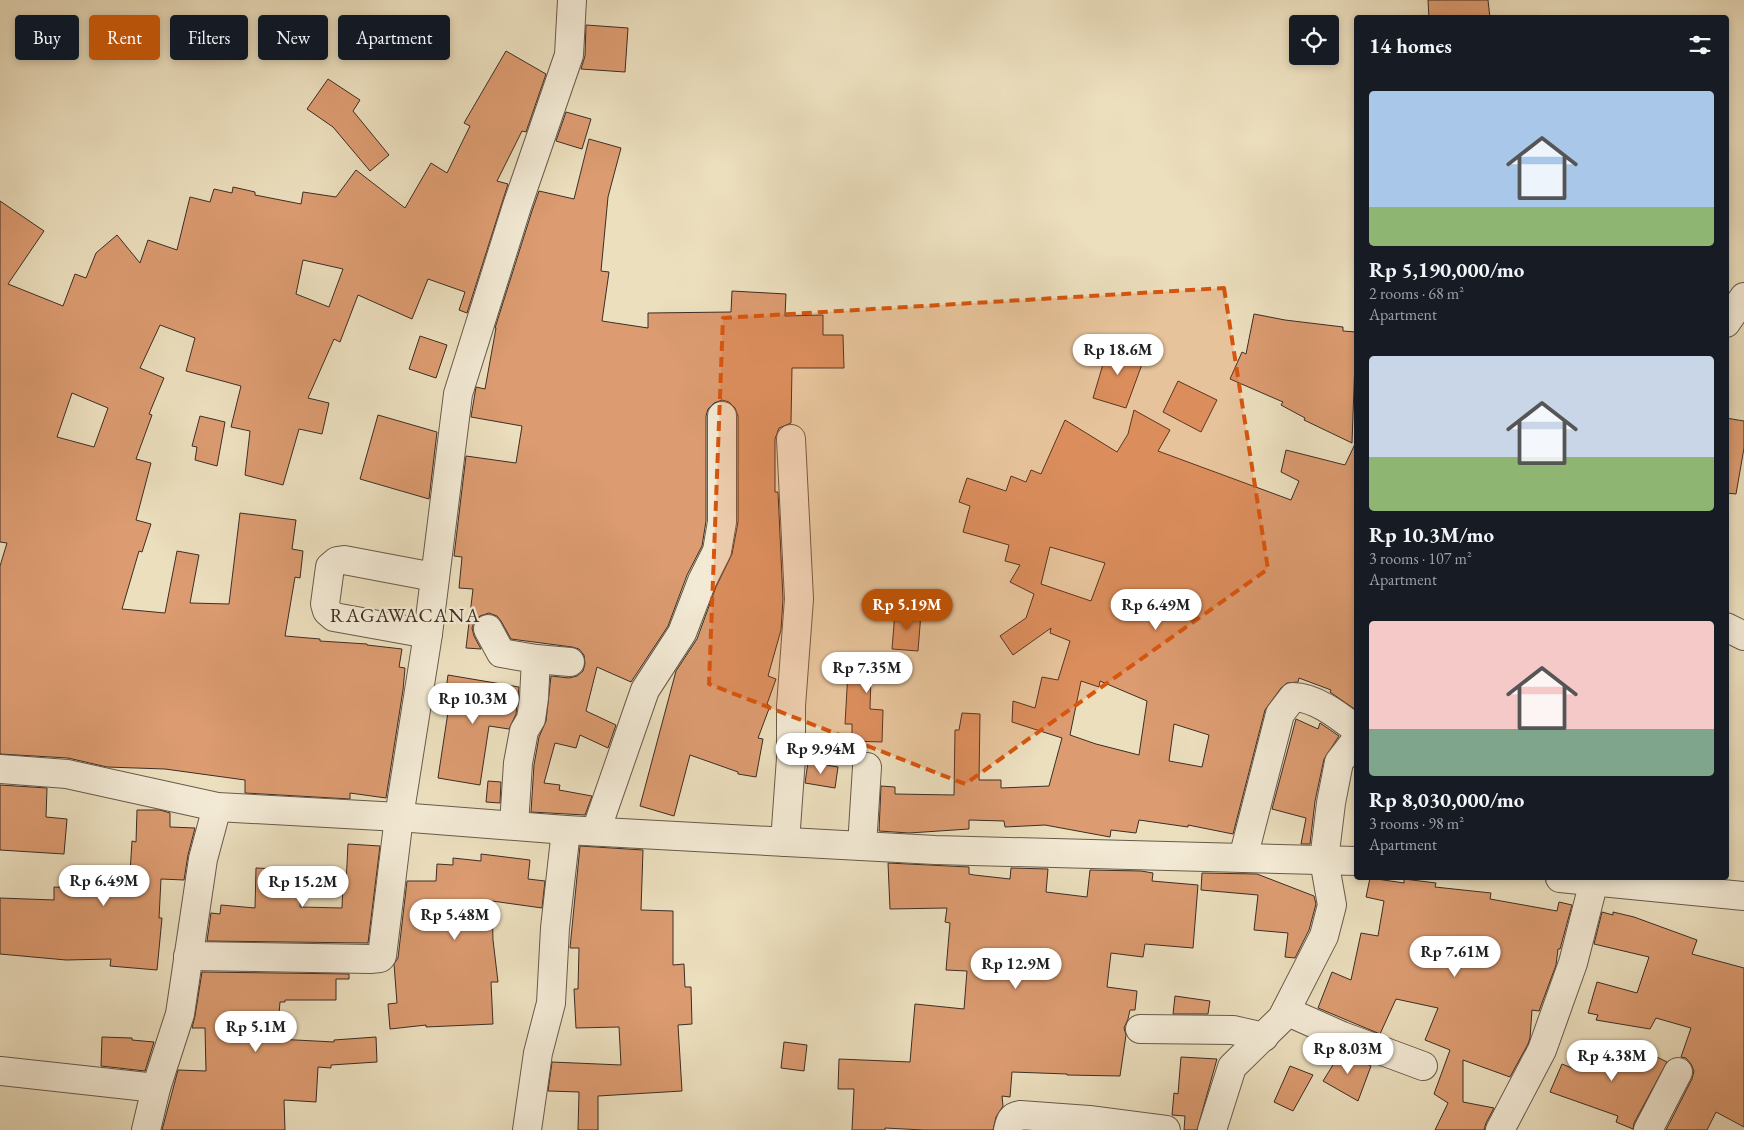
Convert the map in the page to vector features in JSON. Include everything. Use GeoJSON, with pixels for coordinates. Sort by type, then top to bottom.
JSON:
{"type":"FeatureCollection","features":[{"type":"Feature","properties":{"kind":"street"},"geometry":{"type":"LineString","coordinates":[[188,956],[380,958],[383,954],[399,817],[428,634],[458,394],[517,206],[569,55],[572,0]]}},
{"type":"Feature","properties":{"kind":"street"},"geometry":{"type":"LineString","coordinates":[[1729,318],[1744,297]]}},
{"type":"Feature","properties":{"kind":"street"},"geometry":{"type":"LineString","coordinates":[[596,831],[645,690],[682,633],[702,581],[717,551],[722,522],[722,416]]}},
{"type":"Feature","properties":{"kind":"street"},"geometry":{"type":"LineString","coordinates":[[785,842],[791,758],[791,706],[799,599],[792,439]]}},
{"type":"Feature","properties":{"kind":"street"},"geometry":{"type":"LineString","coordinates":[[428,634],[334,616],[327,611],[326,604],[330,567],[336,561],[344,560],[434,576]]}},
{"type":"Feature","properties":{"kind":"street"},"geometry":{"type":"LineString","coordinates":[[1729,628],[1744,636]]}},
{"type":"Feature","properties":{"kind":"street"},"geometry":{"type":"LineString","coordinates":[[488,629],[501,653],[570,662]]}},
{"type":"Feature","properties":{"kind":"street"},"geometry":{"type":"LineString","coordinates":[[514,825],[518,763],[524,731],[531,719],[536,659]]}},
{"type":"Feature","properties":{"kind":"street"},"geometry":{"type":"LineString","coordinates":[[1243,858],[1280,714],[1289,700],[1292,697],[1299,697],[1312,701],[1341,717],[1354,727]]}},
{"type":"Feature","properties":{"kind":"street"},"geometry":{"type":"LineString","coordinates":[[1298,1017],[1332,905],[1339,860],[1339,762],[1354,743]]}},
{"type":"Feature","properties":{"kind":"street"},"geometry":{"type":"LineString","coordinates":[[862,846],[867,767]]}},
{"type":"Feature","properties":{"kind":"street"},"geometry":{"type":"LineString","coordinates":[[0,769],[67,774],[217,808],[399,817],[566,830],[935,850],[1339,860]]}},
{"type":"Feature","properties":{"kind":"street"},"geometry":{"type":"LineString","coordinates":[[146,1130],[156,1088],[180,1014],[203,859],[217,808]]}},
{"type":"Feature","properties":{"kind":"street"},"geometry":{"type":"LineString","coordinates":[[527,1130],[538,1052],[551,1003],[555,928],[566,830]]}},
{"type":"Feature","properties":{"kind":"street"},"geometry":{"type":"LineString","coordinates":[[1583,880],[1744,896]]}},
{"type":"Feature","properties":{"kind":"street"},"geometry":{"type":"LineString","coordinates":[[1500,1130],[1542,1050],[1573,963],[1594,881]]}},
{"type":"Feature","properties":{"kind":"street"},"geometry":{"type":"LineString","coordinates":[[1212,1130],[1232,1067],[1282,1018],[1298,1017],[1342,1036],[1423,1066]]}},
{"type":"Feature","properties":{"kind":"street"},"geometry":{"type":"LineString","coordinates":[[1140,1029],[1233,1030],[1264,1036]]}},
{"type":"Feature","properties":{"kind":"street"},"geometry":{"type":"LineString","coordinates":[[0,1071],[156,1088]]}},
{"type":"Feature","properties":{"kind":"street"},"geometry":{"type":"LineString","coordinates":[[1648,1130],[1678,1072]]}},
{"type":"Feature","properties":{"kind":"street"},"geometry":{"type":"LineString","coordinates":[[1008,1130],[1013,1117],[1020,1114],[1089,1120],[1166,1130]]}},
{"type":"Feature","properties":{"kind":"highlighted area"},"geometry":{"type":"Polygon","coordinates":[[[1224,288],[1268,569],[965,784],[709,684],[723,318],[1224,288]]]}},
{"type":"Feature","properties":{"kind":"building"},"geometry":{"type":"Polygon","coordinates":[[[1428,0],[1488,0],[1490,15],[1429,15],[1428,0]]]}},
{"type":"Feature","properties":{"kind":"building"},"geometry":{"type":"Polygon","coordinates":[[[586,25],[628,28],[625,72],[581,69],[585,56],[586,25]]]}},
{"type":"Feature","properties":{"kind":"building"},"geometry":{"type":"Polygon","coordinates":[[[506,51],[546,74],[526,132],[522,131],[497,181],[508,184],[467,313],[459,310],[465,292],[428,279],[412,319],[358,295],[340,342],[334,339],[308,398],[329,403],[322,434],[299,429],[283,485],[245,475],[250,431],[231,427],[241,386],[186,371],[195,338],[160,325],[140,368],[164,378],[149,414],[152,415],[136,459],[151,463],[136,520],[151,524],[142,552],[139,551],[122,609],[165,613],[177,551],[199,555],[190,603],[229,604],[240,513],[296,520],[292,549],[303,551],[300,578],[295,577],[285,636],[402,649],[399,667],[405,668],[403,690],[386,798],[350,793],[350,799],[245,793],[245,780],[165,769],[107,767],[68,758],[0,754],[0,566],[7,543],[0,542],[0,201],[44,231],[8,284],[63,306],[75,274],[86,278],[96,253],[117,235],[140,263],[148,240],[177,250],[190,197],[210,202],[214,189],[232,193],[233,187],[255,192],[255,195],[301,204],[303,192],[336,197],[356,170],[405,208],[431,163],[447,173],[470,126],[464,123],[506,51]],[[303,260],[296,294],[329,307],[343,269],[303,260]],[[72,393],[57,437],[94,447],[108,408],[72,393]]]}},
{"type":"Feature","properties":{"kind":"building"},"geometry":{"type":"Polygon","coordinates":[[[328,79],[360,100],[353,111],[389,155],[370,171],[333,127],[307,109],[328,79]]]}},
{"type":"Feature","properties":{"kind":"building"},"geometry":{"type":"Polygon","coordinates":[[[566,112],[591,119],[582,149],[556,141],[566,112]]]}},
{"type":"Feature","properties":{"kind":"building"},"geometry":{"type":"Polygon","coordinates":[[[589,139],[621,148],[608,197],[601,271],[609,272],[602,321],[648,328],[648,313],[731,312],[732,291],[786,294],[785,316],[823,315],[823,335],[843,335],[844,368],[792,368],[791,423],[779,428],[775,439],[775,492],[778,492],[783,599],[781,630],[768,676],[776,679],[767,704],[770,706],[758,738],[763,739],[756,777],[738,774],[738,772],[690,755],[674,816],[640,806],[676,671],[697,639],[716,587],[732,554],[738,522],[738,416],[735,408],[729,402],[722,400],[714,403],[708,409],[706,416],[706,521],[702,546],[687,575],[668,626],[631,682],[597,667],[586,711],[616,725],[608,748],[580,735],[576,748],[555,743],[544,783],[560,785],[559,790],[592,796],[585,815],[531,812],[534,765],[539,737],[546,721],[551,676],[569,678],[577,676],[583,671],[585,664],[584,655],[579,649],[572,647],[511,639],[497,616],[489,613],[475,620],[472,628],[481,649],[466,648],[473,589],[459,588],[462,557],[454,556],[466,456],[516,463],[522,426],[471,417],[476,387],[485,389],[495,328],[532,211],[539,191],[574,199],[589,139]]]}},
{"type":"Feature","properties":{"kind":"building"},"geometry":{"type":"Polygon","coordinates":[[[1254,314],[1343,327],[1343,331],[1354,332],[1352,443],[1304,420],[1305,418],[1281,405],[1283,402],[1230,379],[1242,352],[1246,354],[1254,314]]]}},
{"type":"Feature","properties":{"kind":"building"},"geometry":{"type":"Polygon","coordinates":[[[420,336],[447,345],[436,378],[409,369],[420,336]]]}},
{"type":"Feature","properties":{"kind":"building"},"geometry":{"type":"Polygon","coordinates":[[[1109,344],[1145,356],[1126,408],[1093,398],[1109,344]]]}},
{"type":"Feature","properties":{"kind":"building"},"geometry":{"type":"Polygon","coordinates":[[[1178,381],[1217,400],[1201,432],[1163,412],[1178,381]]]}},
{"type":"Feature","properties":{"kind":"building"},"geometry":{"type":"Polygon","coordinates":[[[1134,410],[1170,430],[1158,451],[1291,500],[1299,481],[1281,472],[1286,450],[1345,465],[1354,446],[1354,709],[1330,692],[1331,690],[1299,678],[1298,682],[1287,683],[1281,688],[1265,710],[1233,834],[1188,825],[1188,827],[1139,820],[1136,833],[1111,830],[1110,837],[1045,825],[1005,827],[1004,821],[969,820],[969,829],[909,833],[879,831],[881,786],[895,787],[895,794],[954,795],[955,730],[959,730],[962,713],[980,714],[979,780],[1001,780],[1001,788],[1049,786],[1062,738],[1012,722],[1013,701],[1035,708],[1042,677],[1058,680],[1070,641],[1050,633],[1051,628],[1013,655],[1000,636],[1026,618],[1034,594],[1010,582],[1020,565],[1005,561],[1009,545],[963,532],[970,506],[959,502],[967,478],[1006,491],[1011,476],[1026,482],[1031,470],[1041,474],[1065,420],[1117,452],[1128,434],[1134,410]],[[1050,547],[1041,584],[1091,601],[1105,563],[1050,547]],[[1081,681],[1070,735],[1139,755],[1147,701],[1100,681],[1099,687],[1081,681]],[[1174,724],[1169,761],[1202,767],[1209,735],[1174,724]]]}},
{"type":"Feature","properties":{"kind":"building"},"geometry":{"type":"Polygon","coordinates":[[[378,415],[437,432],[429,499],[360,479],[378,415]]]}},
{"type":"Feature","properties":{"kind":"building"},"geometry":{"type":"Polygon","coordinates":[[[200,416],[225,422],[217,466],[195,460],[197,447],[192,446],[200,416]]]}},
{"type":"Feature","properties":{"kind":"building"},"geometry":{"type":"Polygon","coordinates":[[[1729,418],[1744,421],[1744,448],[1736,494],[1729,493],[1729,418]]]}},
{"type":"Feature","properties":{"kind":"building"},"geometry":{"type":"Polygon","coordinates":[[[895,612],[921,613],[918,651],[892,649],[895,612]]]}},
{"type":"Feature","properties":{"kind":"building"},"geometry":{"type":"Polygon","coordinates":[[[849,654],[902,656],[901,676],[871,674],[870,709],[883,710],[882,742],[852,741],[852,724],[845,724],[849,654]]]}},
{"type":"Feature","properties":{"kind":"building"},"geometry":{"type":"Polygon","coordinates":[[[448,675],[519,687],[516,714],[509,729],[489,726],[480,785],[438,778],[448,712],[443,711],[448,675]]]}},
{"type":"Feature","properties":{"kind":"building"},"geometry":{"type":"Polygon","coordinates":[[[1296,719],[1318,729],[1320,723],[1339,736],[1324,759],[1315,801],[1310,844],[1301,844],[1306,818],[1272,809],[1296,719]]]}},
{"type":"Feature","properties":{"kind":"building"},"geometry":{"type":"Polygon","coordinates":[[[808,762],[838,767],[835,788],[805,783],[808,762]]]}},
{"type":"Feature","properties":{"kind":"building"},"geometry":{"type":"Polygon","coordinates":[[[488,781],[501,782],[500,803],[486,802],[488,781]]]}},
{"type":"Feature","properties":{"kind":"building"},"geometry":{"type":"Polygon","coordinates":[[[0,785],[47,788],[46,817],[67,819],[64,854],[0,850],[0,785]]]}},
{"type":"Feature","properties":{"kind":"building"},"geometry":{"type":"Polygon","coordinates":[[[137,810],[160,810],[170,813],[170,827],[195,828],[184,880],[161,879],[159,918],[162,918],[157,970],[110,966],[111,959],[66,960],[0,954],[0,898],[54,900],[54,887],[119,890],[120,873],[130,873],[132,841],[136,842],[137,810]]]}},
{"type":"Feature","properties":{"kind":"building"},"geometry":{"type":"Polygon","coordinates":[[[348,844],[380,846],[368,943],[207,941],[211,913],[220,914],[221,905],[255,908],[256,868],[302,870],[300,907],[342,908],[343,884],[346,884],[348,844]]]}},
{"type":"Feature","properties":{"kind":"building"},"geometry":{"type":"Polygon","coordinates":[[[580,846],[643,850],[641,910],[673,911],[673,965],[684,964],[685,987],[691,987],[692,1024],[678,1025],[682,1091],[598,1096],[598,1130],[578,1130],[579,1092],[548,1091],[552,1062],[621,1065],[619,1027],[576,1028],[574,989],[578,989],[579,948],[570,948],[580,846]]]}},
{"type":"Feature","properties":{"kind":"building"},"geometry":{"type":"Polygon","coordinates":[[[481,854],[530,860],[528,879],[545,881],[542,908],[492,901],[493,940],[498,982],[491,982],[493,1024],[426,1027],[426,1025],[390,1029],[388,1004],[397,1003],[394,964],[398,958],[407,881],[436,881],[437,864],[453,865],[453,858],[481,861],[481,854]]]}},
{"type":"Feature","properties":{"kind":"building"},"geometry":{"type":"Polygon","coordinates":[[[888,863],[969,867],[969,874],[1010,879],[1011,868],[1048,869],[1046,892],[1087,897],[1090,870],[1141,871],[1153,873],[1152,881],[1198,885],[1193,948],[1145,944],[1143,957],[1111,953],[1107,987],[1137,991],[1135,1010],[1130,1010],[1124,1028],[1126,1035],[1120,1076],[1012,1072],[1010,1097],[1002,1096],[1003,1106],[996,1117],[993,1130],[885,1128],[885,1130],[852,1130],[854,1089],[838,1089],[839,1059],[910,1062],[915,1004],[964,1009],[967,971],[946,970],[950,923],[945,922],[947,908],[890,909],[888,863]]]}},
{"type":"Feature","properties":{"kind":"building"},"geometry":{"type":"Polygon","coordinates":[[[1202,873],[1257,874],[1314,896],[1316,904],[1309,930],[1295,958],[1285,957],[1288,933],[1254,930],[1258,895],[1201,890],[1202,873]]]}},
{"type":"Feature","properties":{"kind":"building"},"geometry":{"type":"Polygon","coordinates":[[[1370,880],[1404,883],[1404,880],[1412,880],[1436,883],[1435,887],[1491,893],[1490,899],[1557,911],[1559,902],[1572,905],[1560,949],[1558,949],[1556,965],[1539,1011],[1532,1010],[1528,1044],[1510,1077],[1463,1060],[1463,1102],[1494,1108],[1484,1130],[1435,1130],[1448,1103],[1434,1094],[1450,1050],[1425,1040],[1438,1008],[1396,999],[1380,1034],[1318,1008],[1332,972],[1351,980],[1361,933],[1378,936],[1384,901],[1366,897],[1370,880]]]}},
{"type":"Feature","properties":{"kind":"building"},"geometry":{"type":"Polygon","coordinates":[[[1602,912],[1613,915],[1613,912],[1634,917],[1697,940],[1692,954],[1744,968],[1744,1127],[1716,1112],[1707,1130],[1666,1130],[1692,1079],[1694,1071],[1686,1058],[1681,1057],[1691,1028],[1656,1018],[1650,1029],[1596,1020],[1598,1015],[1588,1013],[1597,982],[1637,993],[1649,957],[1594,944],[1602,912]]]}},
{"type":"Feature","properties":{"kind":"building"},"geometry":{"type":"Polygon","coordinates":[[[202,972],[349,974],[349,979],[336,979],[336,1000],[285,1000],[285,1002],[280,1002],[277,1039],[334,1042],[334,1040],[376,1037],[377,1062],[331,1065],[331,1068],[318,1067],[316,1102],[284,1100],[285,1130],[162,1130],[178,1070],[206,1071],[205,1028],[192,1028],[202,972]]]}},
{"type":"Feature","properties":{"kind":"building"},"geometry":{"type":"Polygon","coordinates":[[[1175,996],[1210,1001],[1208,1014],[1173,1014],[1175,996]]]}},
{"type":"Feature","properties":{"kind":"building"},"geometry":{"type":"Polygon","coordinates":[[[102,1037],[132,1038],[132,1040],[154,1042],[145,1071],[101,1066],[102,1037]]]}},
{"type":"Feature","properties":{"kind":"building"},"geometry":{"type":"Polygon","coordinates":[[[784,1042],[807,1045],[804,1071],[781,1068],[784,1042]]]}},
{"type":"Feature","properties":{"kind":"building"},"geometry":{"type":"Polygon","coordinates":[[[1588,1049],[1647,1052],[1667,1062],[1634,1123],[1633,1129],[1616,1122],[1618,1116],[1550,1092],[1562,1064],[1582,1072],[1588,1049]]]}},
{"type":"Feature","properties":{"kind":"building"},"geometry":{"type":"Polygon","coordinates":[[[1341,1052],[1367,1062],[1371,1066],[1358,1101],[1323,1081],[1341,1052]]]}},
{"type":"Feature","properties":{"kind":"building"},"geometry":{"type":"Polygon","coordinates":[[[1181,1057],[1217,1059],[1197,1130],[1184,1130],[1185,1116],[1172,1115],[1174,1093],[1178,1094],[1181,1057]]]}},
{"type":"Feature","properties":{"kind":"building"},"geometry":{"type":"Polygon","coordinates":[[[1290,1066],[1313,1075],[1293,1111],[1274,1102],[1290,1066]]]}},
{"type":"Feature","properties":{"kind":"district","name":"RAGAWACANA"},"geometry":{"type":"Point","coordinates":[405,615]}}]}
